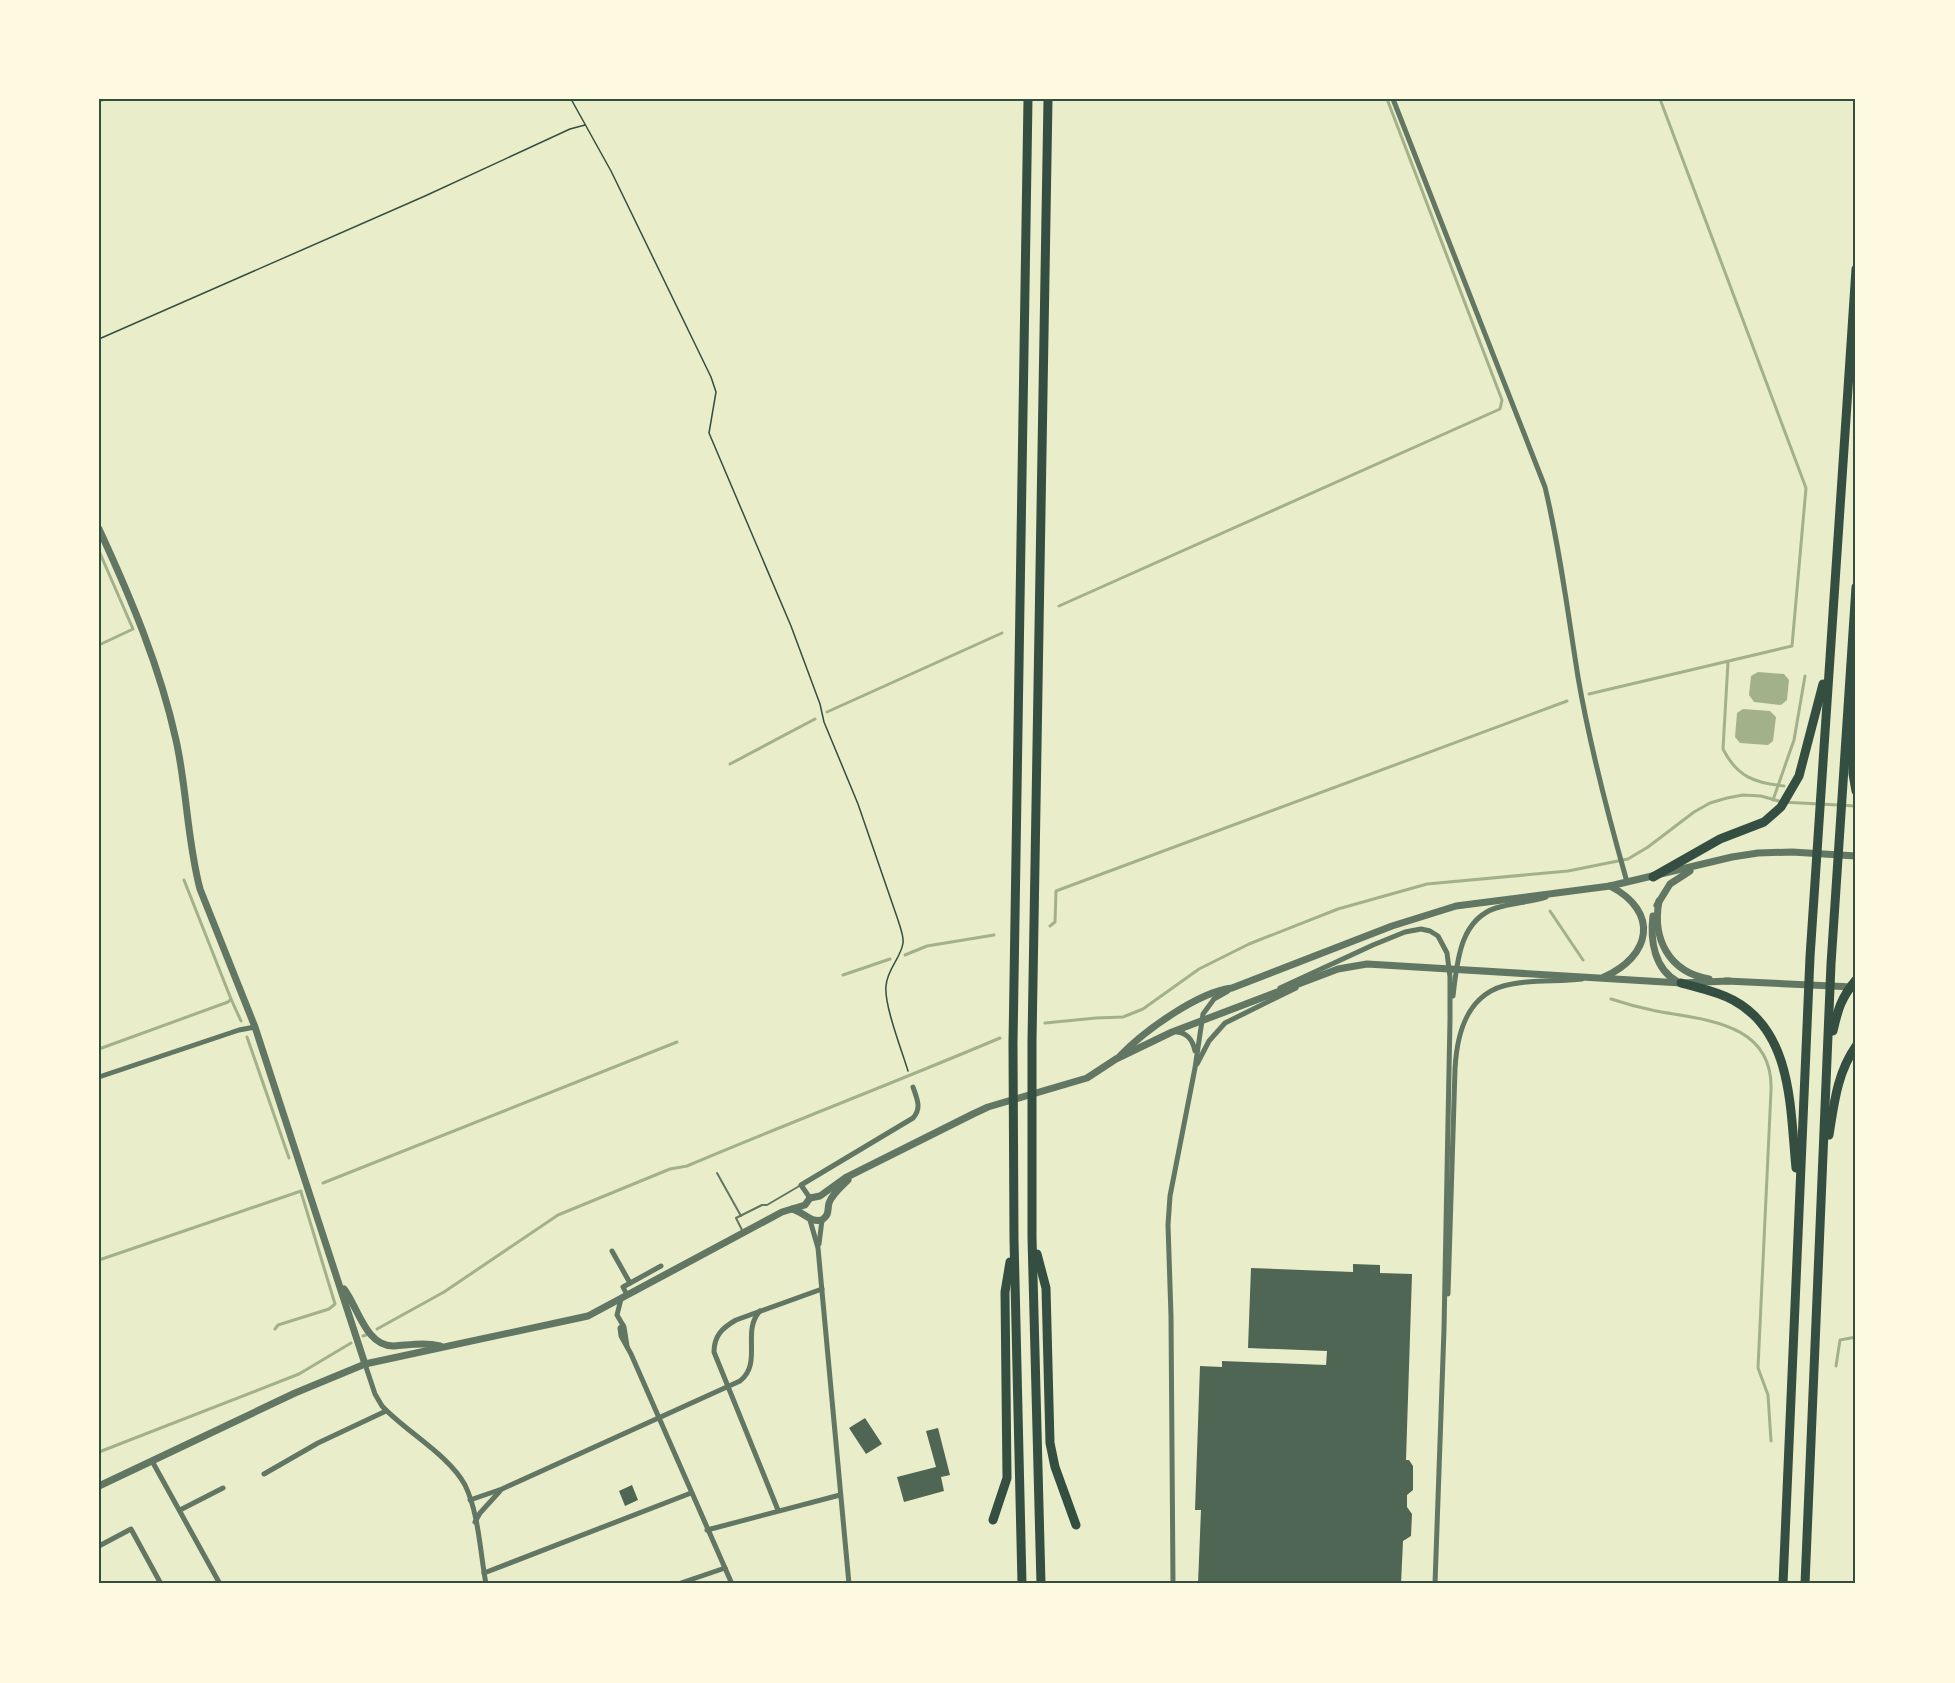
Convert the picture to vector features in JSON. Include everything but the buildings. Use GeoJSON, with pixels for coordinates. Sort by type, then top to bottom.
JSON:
{"type":"FeatureCollection","features":[{"type":"Feature","properties":{"kind":"highway"},"geometry":{"type":"LineString","coordinates":[[1022,1584],[1014,1239],[1013,1044],[1028,99]]}},
{"type":"Feature","properties":{"kind":"highway"},"geometry":{"type":"LineString","coordinates":[[1041,1584],[1032,1237],[1032,1041],[1048,99]]}},
{"type":"Feature","properties":{"kind":"highway"},"geometry":{"type":"LineString","coordinates":[[1783,1584],[1818,813],[1856,269]]}},
{"type":"Feature","properties":{"kind":"highway"},"geometry":{"type":"LineString","coordinates":[[1805,1584],[1827,1060],[1840,814],[1856,587]]}},
{"type":"Feature","properties":{"kind":"highway"},"geometry":{"type":"LineString","coordinates":[[1653,877],[1720,839],[1764,822],[1781,807],[1798,776],[1828,664]]}},
{"type":"Feature","properties":{"kind":"highway"},"geometry":{"type":"LineString","coordinates":[[1850,678],[1856,736]]}},
{"type":"Feature","properties":{"kind":"highway"},"geometry":{"type":"LineString","coordinates":[[1850,678],[1853,774],[1856,791]]}},
{"type":"Feature","properties":{"kind":"highway"},"geometry":{"type":"LineString","coordinates":[[1827,1060],[1838,1006],[1856,980]]}},
{"type":"Feature","properties":{"kind":"highway"},"geometry":{"type":"LineString","coordinates":[[1680,983],[1716,993],[1734,1001],[1759,1021],[1774,1042],[1786,1075],[1799,1199]]}},
{"type":"Feature","properties":{"kind":"highway"},"geometry":{"type":"LineString","coordinates":[[1821,1200],[1824,1165],[1838,1082],[1856,1046]]}},
{"type":"Feature","properties":{"kind":"highway"},"geometry":{"type":"LineString","coordinates":[[1032,1237],[1046,1288],[1050,1443],[1055,1467],[1076,1525]]}},
{"type":"Feature","properties":{"kind":"highway"},"geometry":{"type":"LineString","coordinates":[[993,1520],[1007,1478],[1005,1292],[1014,1239]]}},
{"type":"Feature","properties":{"kind":"street"},"geometry":{"type":"LineString","coordinates":[[1393,99],[1545,487],[1556,533],[1579,679],[1600,788],[1627,882]]}},
{"type":"Feature","properties":{"kind":"street"},"geometry":{"type":"LineString","coordinates":[[99,529],[131,601],[162,689],[180,757],[194,866],[200,889],[255,1027],[375,1394],[386,1411],[454,1470],[464,1484],[476,1522],[486,1584]]}},
{"type":"Feature","properties":{"kind":"street"},"geometry":{"type":"LineString","coordinates":[[1116,1059],[1127,1048],[1183,1009],[1213,993],[1232,988],[1432,912],[1475,902],[1610,886],[1758,853],[1792,852],[1856,856]]}},
{"type":"Feature","properties":{"kind":"street"},"geometry":{"type":"LineString","coordinates":[[1680,983],[1664,971],[1655,952],[1652,927],[1659,901],[1670,884],[1679,876],[1703,864]]}},
{"type":"Feature","properties":{"kind":"street"},"geometry":{"type":"LineString","coordinates":[[1444,1329],[1449,1282],[1455,1069],[1458,1037],[1462,1026],[1477,1002],[1491,992],[1509,984],[1597,978],[1619,970],[1634,958],[1639,951],[1643,936],[1641,919],[1637,910],[1624,895],[1610,886]]}},
{"type":"Feature","properties":{"kind":"street"},"geometry":{"type":"LineString","coordinates":[[1450,1019],[1460,952],[1467,931],[1476,920],[1498,908],[1568,891]]}},
{"type":"Feature","properties":{"kind":"street"},"geometry":{"type":"LineString","coordinates":[[1659,901],[1657,929],[1661,943],[1676,964],[1696,976],[1729,981]]}},
{"type":"Feature","properties":{"kind":"street"},"geometry":{"type":"LineString","coordinates":[[1274,993],[1287,984],[1373,945],[1421,928],[1438,936],[1447,953],[1450,977],[1450,1019],[1444,1329],[1435,1584]]}},
{"type":"Feature","properties":{"kind":"street"},"geometry":{"type":"LineString","coordinates":[[1195,1068],[1209,1041],[1225,1023],[1338,969],[1366,964],[1680,983],[1729,981],[1856,987]]}},
{"type":"Feature","properties":{"kind":"street"},"geometry":{"type":"LineString","coordinates":[[99,1486],[318,1383],[365,1364],[588,1316],[743,1233],[791,1209],[805,1205],[810,1198],[820,1196],[857,1172],[988,1107],[1087,1078],[1116,1059],[1172,1032],[1324,975]]}},
{"type":"Feature","properties":{"kind":"street"},"geometry":{"type":"LineString","coordinates":[[1173,1584],[1168,1225],[1170,1196],[1203,1014],[1210,1002],[1232,988]]}},
{"type":"Feature","properties":{"kind":"street"},"geometry":{"type":"LineString","coordinates":[[1210,1002],[1212,1010],[1218,1014]]}},
{"type":"Feature","properties":{"kind":"street"},"geometry":{"type":"LineString","coordinates":[[99,1077],[239,1030],[255,1027]]}},
{"type":"Feature","properties":{"kind":"street"},"geometry":{"type":"LineString","coordinates":[[1172,1032],[1183,1033],[1190,1038],[1195,1051],[1195,1068]]}},
{"type":"Feature","properties":{"kind":"street"},"geometry":{"type":"LineString","coordinates":[[810,1198],[801,1185],[913,1118],[918,1112],[919,1105],[913,1087]]}},
{"type":"Feature","properties":{"kind":"street"},"geometry":{"type":"LineString","coordinates":[[829,1204],[838,1189],[857,1172]]}},
{"type":"Feature","properties":{"kind":"street"},"geometry":{"type":"LineString","coordinates":[[818,1248],[822,1220],[830,1210],[829,1204],[820,1196]]}},
{"type":"Feature","properties":{"kind":"street"},"geometry":{"type":"LineString","coordinates":[[805,1205],[818,1248],[849,1584]]}},
{"type":"Feature","properties":{"kind":"street"},"geometry":{"type":"LineString","coordinates":[[791,1209],[808,1218],[822,1220]]}},
{"type":"Feature","properties":{"kind":"street"},"geometry":{"type":"LineString","coordinates":[[612,1251],[630,1283]]}},
{"type":"Feature","properties":{"kind":"street"},"geometry":{"type":"LineString","coordinates":[[661,1266],[623,1287],[624,1297],[617,1315],[623,1324],[620,1332],[732,1584]]}},
{"type":"Feature","properties":{"kind":"street"},"geometry":{"type":"LineString","coordinates":[[340,1285],[353,1302],[370,1334],[380,1343],[393,1346],[425,1343],[443,1346]]}},
{"type":"Feature","properties":{"kind":"street"},"geometry":{"type":"LineString","coordinates":[[778,1510],[714,1352],[714,1343],[725,1326],[736,1320],[822,1290]]}},
{"type":"Feature","properties":{"kind":"street"},"geometry":{"type":"LineString","coordinates":[[470,1500],[502,1489],[728,1386],[747,1375],[751,1368],[750,1330],[752,1321],[760,1311]]}},
{"type":"Feature","properties":{"kind":"street"},"geometry":{"type":"LineString","coordinates":[[736,1320],[747,1325],[750,1330]]}},
{"type":"Feature","properties":{"kind":"street"},"geometry":{"type":"LineString","coordinates":[[264,1474],[318,1443],[386,1411]]}},
{"type":"Feature","properties":{"kind":"street"},"geometry":{"type":"LineString","coordinates":[[152,1461],[220,1584]]}},
{"type":"Feature","properties":{"kind":"street"},"geometry":{"type":"LineString","coordinates":[[180,1510],[223,1488]]}},
{"type":"Feature","properties":{"kind":"street"},"geometry":{"type":"LineString","coordinates":[[476,1522],[480,1513],[502,1489]]}},
{"type":"Feature","properties":{"kind":"street"},"geometry":{"type":"LineString","coordinates":[[484,1573],[691,1493]]}},
{"type":"Feature","properties":{"kind":"street"},"geometry":{"type":"LineString","coordinates":[[707,1530],[840,1495]]}},
{"type":"Feature","properties":{"kind":"street"},"geometry":{"type":"LineString","coordinates":[[99,1546],[131,1529],[161,1584]]}},
{"type":"Feature","properties":{"kind":"street"},"geometry":{"type":"LineString","coordinates":[[678,1584],[725,1568]]}},
{"type":"Feature","properties":{"kind":"lane"},"geometry":{"type":"LineString","coordinates":[[717,1173],[741,1216]]}},
{"type":"Feature","properties":{"kind":"lane"},"geometry":{"type":"LineString","coordinates":[[743,1233],[736,1218],[762,1205],[767,1205],[801,1185]]}},
{"type":"Feature","properties":{"kind":"path"},"geometry":{"type":"LineString","coordinates":[[571,99],[611,171],[711,377],[716,392],[709,433],[791,626],[820,704],[824,722],[858,804],[903,940],[902,947],[889,970],[885,987],[908,1071]]}},
{"type":"Feature","properties":{"kind":"path"},"geometry":{"type":"LineString","coordinates":[[99,339],[425,196],[570,129],[586,125]]}},
{"type":"Feature","properties":{"kind":"shaded area"},"geometry":{"type":"Polygon","coordinates":[[[1758,672],[1784,674],[1789,680],[1787,700],[1781,705],[1754,702],[1749,695],[1751,676],[1758,672]]]}},
{"type":"Feature","properties":{"kind":"shaded area"},"geometry":{"type":"Polygon","coordinates":[[[1743,709],[1770,711],[1776,717],[1773,741],[1768,745],[1740,743],[1735,737],[1737,713],[1743,709]]]}},
{"type":"Feature","properties":{"kind":"waterway"},"geometry":{"type":"LineString","coordinates":[[99,101],[105,99]]}},
{"type":"Feature","properties":{"kind":"waterway"},"geometry":{"type":"LineString","coordinates":[[1059,606],[1500,409],[1502,400],[1387,99]]}},
{"type":"Feature","properties":{"kind":"waterway"},"geometry":{"type":"LineString","coordinates":[[1589,694],[1792,646],[1806,488],[1660,99]]}},
{"type":"Feature","properties":{"kind":"waterway"},"geometry":{"type":"LineString","coordinates":[[99,551],[133,629],[99,645]]}},
{"type":"Feature","properties":{"kind":"waterway"},"geometry":{"type":"LineString","coordinates":[[827,712],[1002,633]]}},
{"type":"Feature","properties":{"kind":"waterway"},"geometry":{"type":"LineString","coordinates":[[1728,662],[1723,749],[1734,766],[1748,777],[1764,783],[1784,786]]}},
{"type":"Feature","properties":{"kind":"waterway"},"geometry":{"type":"LineString","coordinates":[[1773,800],[1794,740],[1805,676]]}},
{"type":"Feature","properties":{"kind":"waterway"},"geometry":{"type":"LineString","coordinates":[[1050,926],[1055,922],[1056,891],[1567,701]]}},
{"type":"Feature","properties":{"kind":"waterway"},"geometry":{"type":"LineString","coordinates":[[730,764],[815,719]]}},
{"type":"Feature","properties":{"kind":"waterway"},"geometry":{"type":"LineString","coordinates":[[1045,1023],[1123,1017],[1143,1009],[1199,969],[1249,944],[1338,909],[1427,884],[1568,871],[1628,859],[1648,847],[1694,812],[1710,803],[1727,798],[1743,795],[1761,796],[1782,802],[1856,806]]}},
{"type":"Feature","properties":{"kind":"waterway"},"geometry":{"type":"LineString","coordinates":[[99,1049],[231,999],[184,880]]}},
{"type":"Feature","properties":{"kind":"waterway"},"geometry":{"type":"LineString","coordinates":[[1550,911],[1583,960]]}},
{"type":"Feature","properties":{"kind":"waterway"},"geometry":{"type":"LineString","coordinates":[[905,955],[927,946],[994,935]]}},
{"type":"Feature","properties":{"kind":"waterway"},"geometry":{"type":"LineString","coordinates":[[843,975],[890,959]]}},
{"type":"Feature","properties":{"kind":"waterway"},"geometry":{"type":"LineString","coordinates":[[231,999],[241,1021]]}},
{"type":"Feature","properties":{"kind":"waterway"},"geometry":{"type":"LineString","coordinates":[[1611,999],[1650,1010],[1715,1022],[1733,1029],[1749,1038],[1761,1051],[1769,1068],[1771,1091],[1758,1368],[1768,1395],[1771,1441]]}},
{"type":"Feature","properties":{"kind":"waterway"},"geometry":{"type":"LineString","coordinates":[[247,1037],[289,1158]]}},
{"type":"Feature","properties":{"kind":"waterway"},"geometry":{"type":"LineString","coordinates":[[377,1329],[444,1292],[558,1215],[670,1169],[687,1166],[1000,1038]]}},
{"type":"Feature","properties":{"kind":"waterway"},"geometry":{"type":"LineString","coordinates":[[323,1183],[677,1042]]}},
{"type":"Feature","properties":{"kind":"waterway"},"geometry":{"type":"LineString","coordinates":[[99,1260],[301,1191]]}},
{"type":"Feature","properties":{"kind":"waterway"},"geometry":{"type":"LineString","coordinates":[[275,1329],[278,1325],[329,1309],[335,1304],[301,1192]]}},
{"type":"Feature","properties":{"kind":"waterway"},"geometry":{"type":"LineString","coordinates":[[1836,1366],[1840,1340],[1856,1337]]}},
{"type":"Feature","properties":{"kind":"waterway"},"geometry":{"type":"LineString","coordinates":[[99,1452],[299,1374],[351,1343]]}}]}
